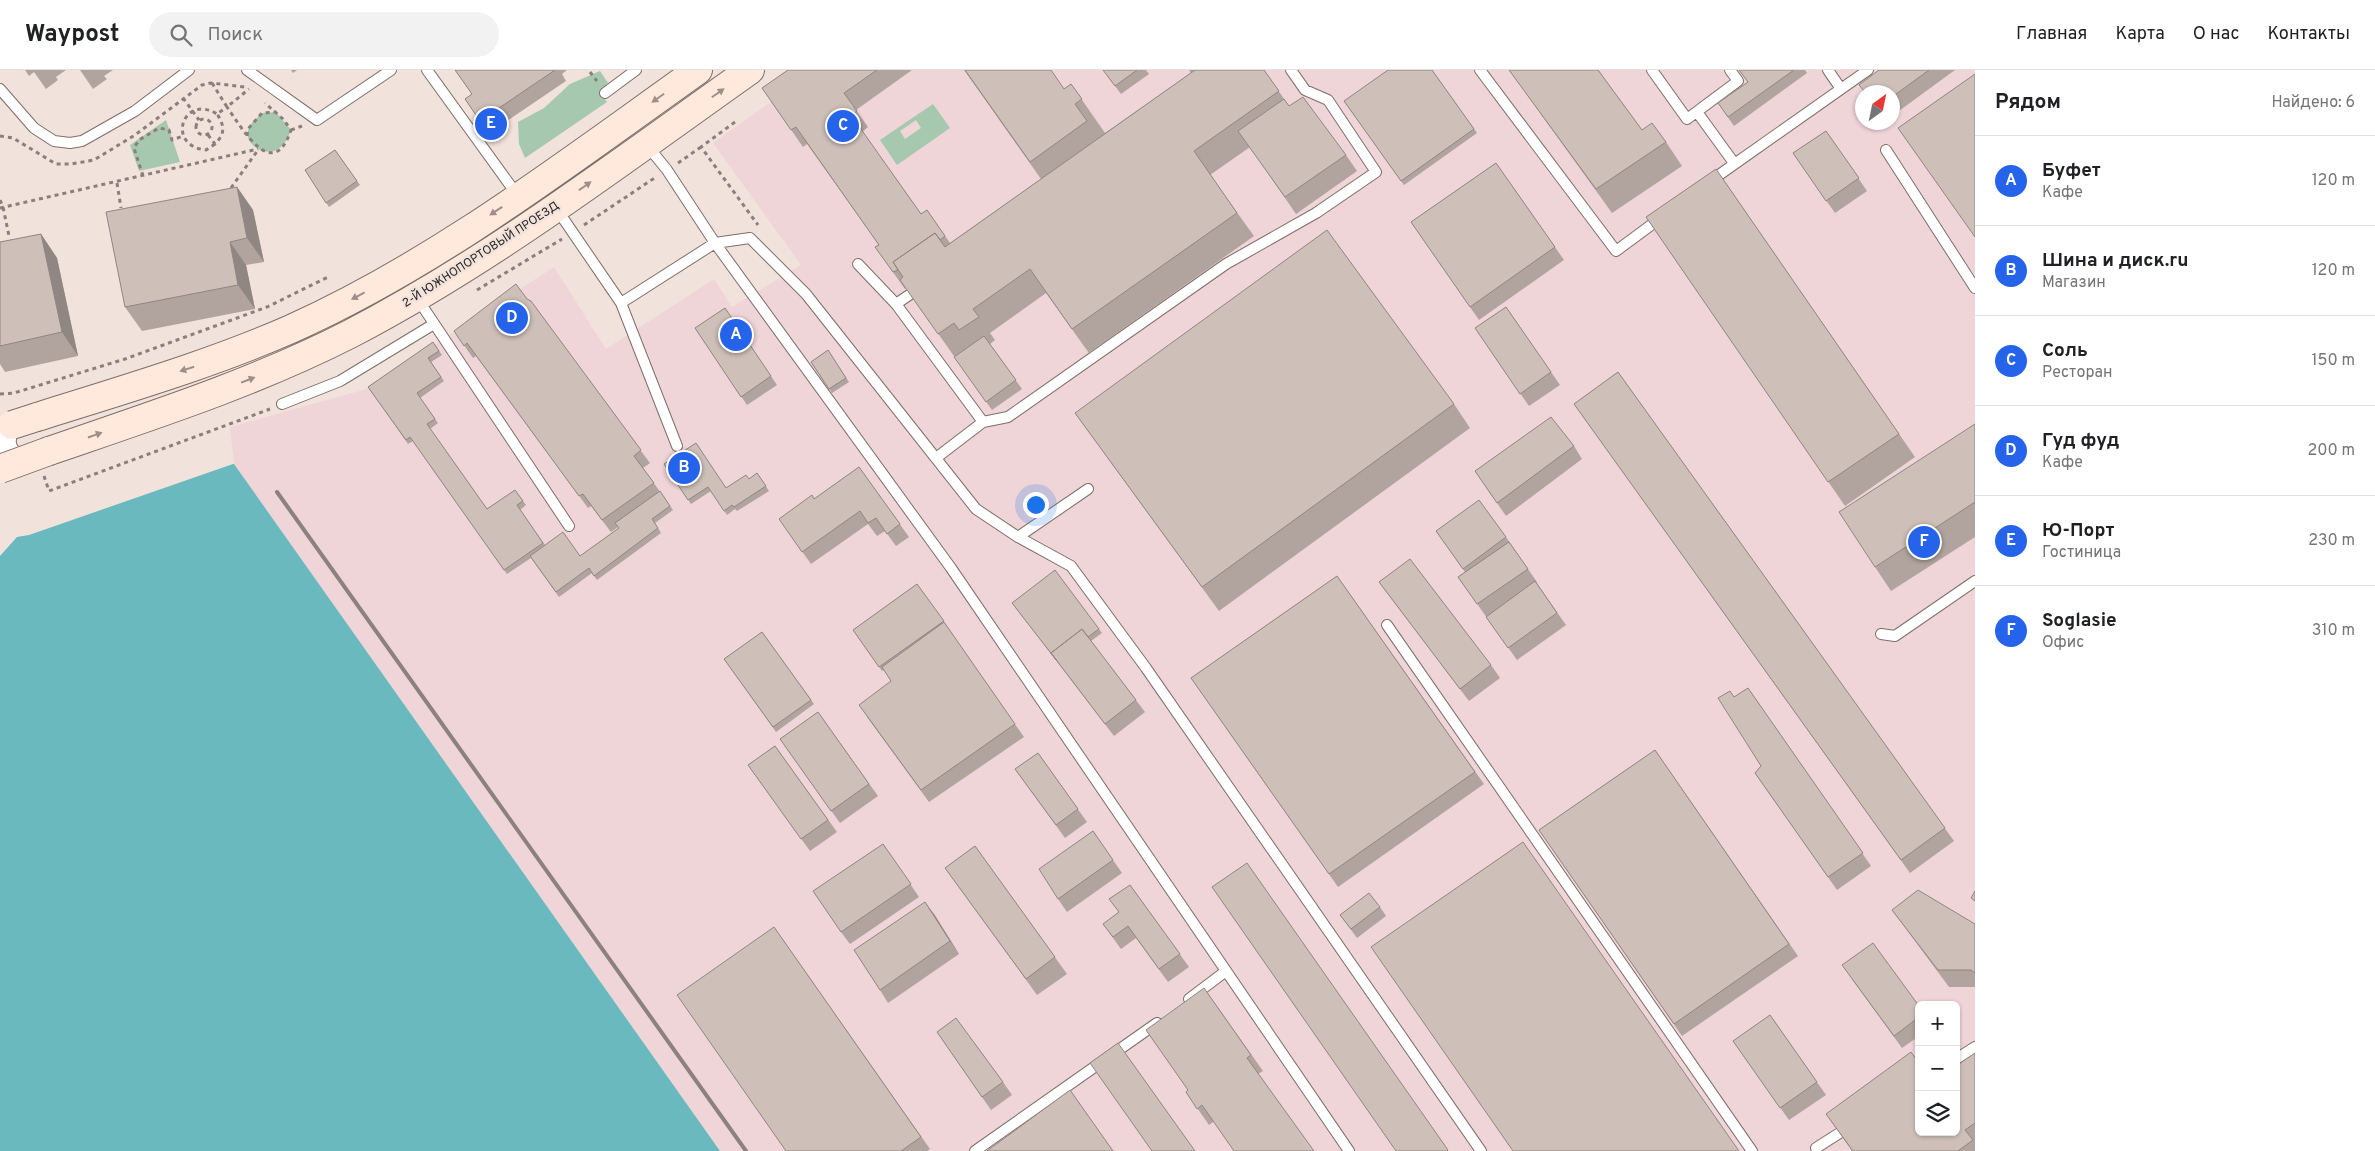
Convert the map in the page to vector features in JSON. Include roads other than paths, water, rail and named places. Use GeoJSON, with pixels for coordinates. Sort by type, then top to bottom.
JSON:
{"type":"FeatureCollection","features":[{"type":"Feature","properties":{"kind":"main road"},"geometry":{"type":"LineString","coordinates":[[6,427],[249,347],[376,286],[453,240],[518,197],[698,70]]}},
{"type":"Feature","properties":{"kind":"main road","name":"2-Й ЮЖНОПОРТОВЫЙ ПРОЕЗД"},"geometry":{"type":"LineString","coordinates":[[0,469],[262,375],[347,335],[467,266],[556,207],[750,70]]}},
{"type":"Feature","properties":{"kind":"street"},"geometry":{"type":"LineString","coordinates":[[6,427],[4,440],[6,448],[11,455],[18,459],[38,455]]}},
{"type":"Feature","properties":{"kind":"lane"},"geometry":{"type":"LineString","coordinates":[[0,89],[14,108],[34,128],[54,141],[70,143],[82,141],[135,111],[189,70]]}},
{"type":"Feature","properties":{"kind":"lane"},"geometry":{"type":"LineString","coordinates":[[248,70],[317,120],[391,70]]}},
{"type":"Feature","properties":{"kind":"lane"},"geometry":{"type":"LineString","coordinates":[[427,70],[518,197]]}},
{"type":"Feature","properties":{"kind":"lane"},"geometry":{"type":"LineString","coordinates":[[605,93],[636,70]]}},
{"type":"Feature","properties":{"kind":"lane"},"geometry":{"type":"LineString","coordinates":[[936,458],[983,422],[1008,417],[1226,264],[1316,213],[1376,172],[1328,100],[1305,90],[1291,70]]}},
{"type":"Feature","properties":{"kind":"lane"},"geometry":{"type":"LineString","coordinates":[[1480,70],[1616,251],[1667,213]]}},
{"type":"Feature","properties":{"kind":"lane"},"geometry":{"type":"LineString","coordinates":[[1652,70],[1687,119],[1738,81],[1730,70]]}},
{"type":"Feature","properties":{"kind":"lane"},"geometry":{"type":"LineString","coordinates":[[1828,70],[1841,89]]}},
{"type":"Feature","properties":{"kind":"lane"},"geometry":{"type":"LineString","coordinates":[[1697,191],[1868,70]]}},
{"type":"Feature","properties":{"kind":"lane"},"geometry":{"type":"LineString","coordinates":[[1697,112],[1734,163]]}},
{"type":"Feature","properties":{"kind":"lane"},"geometry":{"type":"LineString","coordinates":[[646,144],[667,170],[715,243],[951,568],[1349,1151]]}},
{"type":"Feature","properties":{"kind":"lane"},"geometry":{"type":"LineString","coordinates":[[1886,150],[1975,288]]}},
{"type":"Feature","properties":{"kind":"lane"},"geometry":{"type":"LineString","coordinates":[[556,207],[621,303],[677,446]]}},
{"type":"Feature","properties":{"kind":"lane"},"geometry":{"type":"LineString","coordinates":[[621,303],[715,243],[750,238],[806,294],[976,509],[1018,537],[1071,566],[1146,668],[1481,1151]]}},
{"type":"Feature","properties":{"kind":"lane"},"geometry":{"type":"LineString","coordinates":[[858,264],[896,304],[983,422]]}},
{"type":"Feature","properties":{"kind":"lane"},"geometry":{"type":"LineString","coordinates":[[896,304],[912,293]]}},
{"type":"Feature","properties":{"kind":"lane"},"geometry":{"type":"LineString","coordinates":[[416,297],[569,526]]}},
{"type":"Feature","properties":{"kind":"lane"},"geometry":{"type":"LineString","coordinates":[[282,404],[340,381],[434,324]]}},
{"type":"Feature","properties":{"kind":"lane"},"geometry":{"type":"LineString","coordinates":[[1018,537],[1088,489]]}},
{"type":"Feature","properties":{"kind":"lane"},"geometry":{"type":"LineString","coordinates":[[1880,634],[1894,636],[1975,581]]}},
{"type":"Feature","properties":{"kind":"lane"},"geometry":{"type":"LineString","coordinates":[[1387,625],[1752,1151]]}},
{"type":"Feature","properties":{"kind":"lane"},"geometry":{"type":"LineString","coordinates":[[1180,1006],[1226,971]]}},
{"type":"Feature","properties":{"kind":"lane"},"geometry":{"type":"LineString","coordinates":[[975,1151],[1164,1017]]}},
{"type":"Feature","properties":{"kind":"lane"},"geometry":{"type":"LineString","coordinates":[[1960,1056],[1975,1047]]}},
{"type":"Feature","properties":{"kind":"lane"},"geometry":{"type":"LineString","coordinates":[[1816,1148],[1856,1123]]}},
{"type":"Feature","properties":{"kind":"water"},"geometry":{"type":"Polygon","coordinates":[[[234,464],[720,1151],[0,1151],[0,556],[17,537],[29,535],[234,464]]]}},
{"type":"Feature","properties":{"kind":"railway"},"geometry":{"type":"LineString","coordinates":[[277,492],[746,1151]]}},
{"type":"Feature","properties":{"kind":"place","name":"Ю-Порт"},"geometry":{"type":"Point","coordinates":[491,124]}},
{"type":"Feature","properties":{"kind":"place","name":"Соль"},"geometry":{"type":"Point","coordinates":[843,126]}},
{"type":"Feature","properties":{"kind":"place","name":"Гуд фуд"},"geometry":{"type":"Point","coordinates":[512,318]}},
{"type":"Feature","properties":{"kind":"place","name":"Буфет"},"geometry":{"type":"Point","coordinates":[736,335]}},
{"type":"Feature","properties":{"kind":"place","name":"Шина и диск.ru"},"geometry":{"type":"Point","coordinates":[684,468]}},
{"type":"Feature","properties":{"kind":"place","name":"Soglasie"},"geometry":{"type":"Point","coordinates":[1924,542]}}]}
